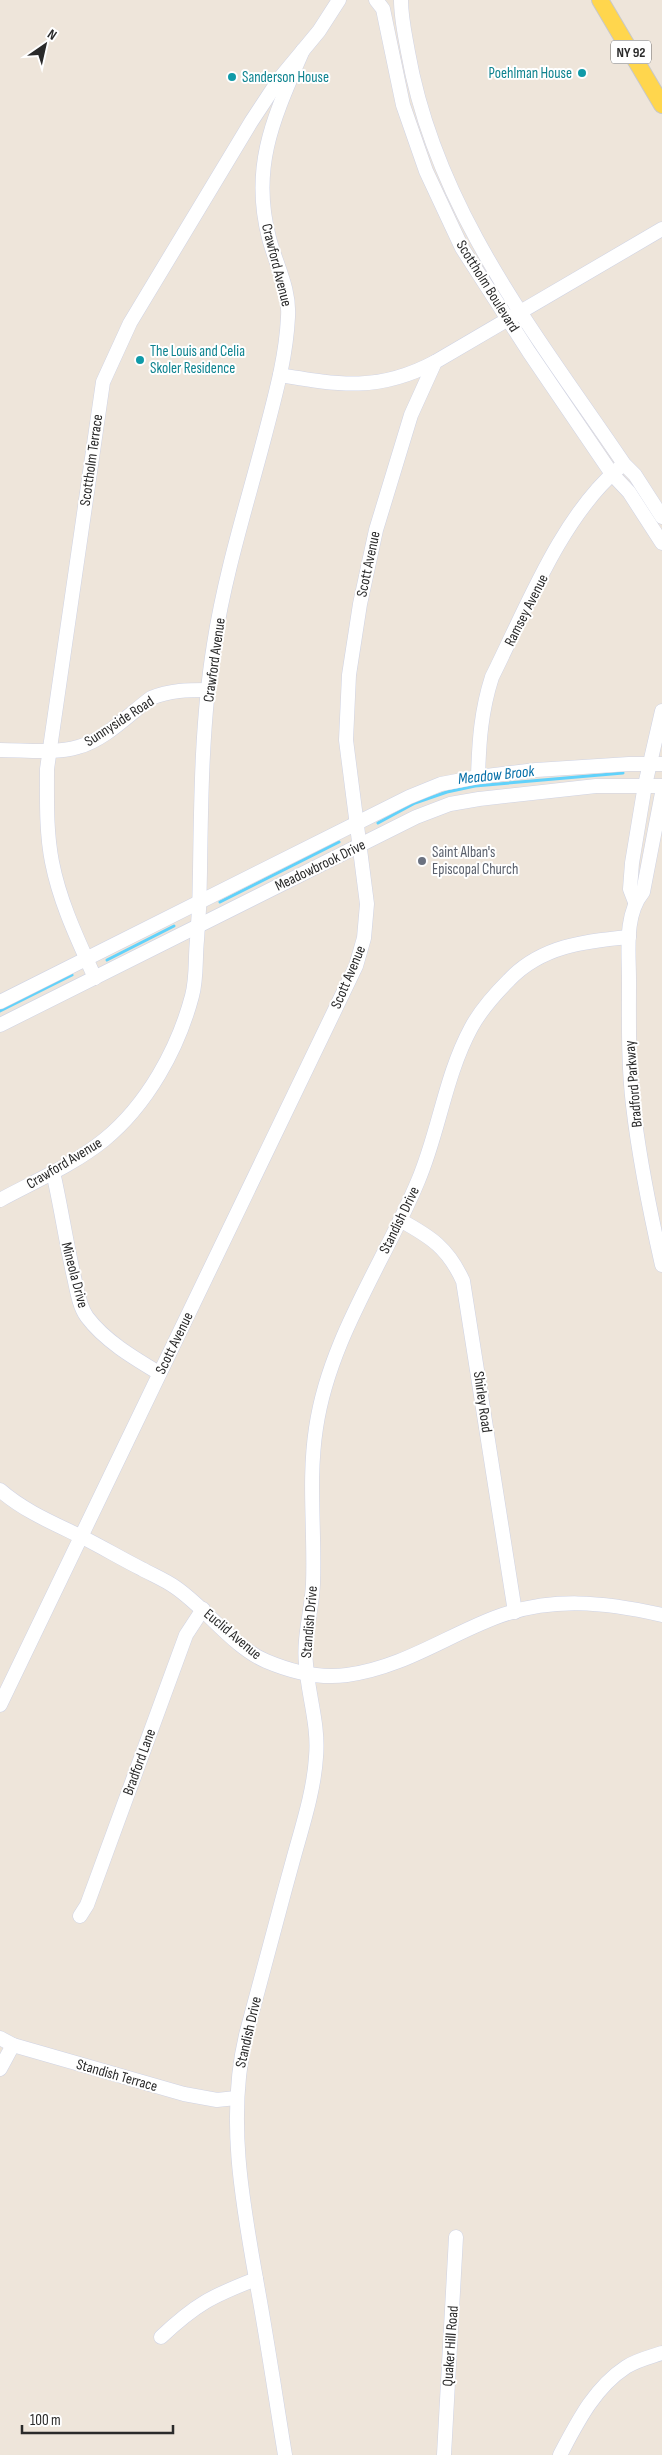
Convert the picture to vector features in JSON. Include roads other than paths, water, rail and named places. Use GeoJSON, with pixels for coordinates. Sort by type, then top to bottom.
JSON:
{"type":"FeatureCollection","features":[{"type":"Feature","properties":{"kind":"main road","name":"NY 92"},"geometry":{"type":"LineString","coordinates":[[600,0],[662,104]]}},
{"type":"Feature","properties":{"kind":"street","name":"Scottholm Terrace"},"geometry":{"type":"LineString","coordinates":[[95,978],[70,922],[52,861],[47,813],[50,750],[103,382],[130,323],[238,144],[280,78],[319,31],[339,0]]}},
{"type":"Feature","properties":{"kind":"street","name":"Scottholm Boulevard"},"geometry":{"type":"LineString","coordinates":[[376,0],[383,9],[403,105],[426,171],[462,248],[612,474],[629,492],[662,543]]}},
{"type":"Feature","properties":{"kind":"street","name":"Scottholm Boulevard"},"geometry":{"type":"LineString","coordinates":[[401,0],[414,86],[440,166],[458,206],[483,252],[521,312],[624,464],[635,474],[662,518]]}},
{"type":"Feature","properties":{"kind":"street","name":"Crawford Avenue"},"geometry":{"type":"LineString","coordinates":[[0,1200],[53,1172],[103,1141],[118,1128],[148,1090],[171,1052],[188,1010],[196,975],[204,740],[214,643],[280,375],[289,312],[286,290],[269,238],[265,219],[262,201],[262,175],[269,133],[302,50]]}},
{"type":"Feature","properties":{"kind":"street"},"geometry":{"type":"LineString","coordinates":[[280,375],[336,384],[363,384],[402,378],[435,362],[662,228]]}},
{"type":"Feature","properties":{"kind":"street","name":"Scott Avenue"},"geometry":{"type":"LineString","coordinates":[[0,1705],[356,966],[364,938],[368,904],[346,740],[349,675],[360,604],[386,491],[412,415],[435,362]]}},
{"type":"Feature","properties":{"kind":"street","name":"Ramsey Avenue"},"geometry":{"type":"LineString","coordinates":[[478,777],[479,730],[484,702],[492,677],[571,522],[592,492],[624,464]]}},
{"type":"Feature","properties":{"kind":"street","name":"Sunnyside Road"},"geometry":{"type":"LineString","coordinates":[[0,750],[77,748],[94,740],[151,698],[162,693],[182,690],[208,690]]}},
{"type":"Feature","properties":{"kind":"street","name":"Bradford Parkway"},"geometry":{"type":"LineString","coordinates":[[635,902],[630,889],[631,880],[645,785],[656,764],[662,711]]}},
{"type":"Feature","properties":{"kind":"street","name":"Meadowbrook Drive"},"geometry":{"type":"LineString","coordinates":[[0,1002],[357,823],[441,784],[478,777],[536,770],[656,764]]}},
{"type":"Feature","properties":{"kind":"street","name":"Meadowbrook Drive"},"geometry":{"type":"LineString","coordinates":[[0,1025],[416,817],[450,804],[596,786],[662,786]]}},
{"type":"Feature","properties":{"kind":"street","name":"Bradford Parkway"},"geometry":{"type":"LineString","coordinates":[[661,1260],[653,1225],[633,1105],[628,1044],[629,937],[635,902],[643,892],[662,793]]}},
{"type":"Feature","properties":{"kind":"street","name":"Standish Drive"},"geometry":{"type":"LineString","coordinates":[[285,2455],[238,2159],[236,2098],[240,2062],[246,2034],[307,1808],[316,1758],[316,1729],[305,1662],[313,1585],[310,1481],[316,1427],[322,1400],[338,1348],[419,1179],[455,1066],[470,1028],[511,977],[546,953],[588,940],[629,937]]}},
{"type":"Feature","properties":{"kind":"street","name":"Mineola Drive"},"geometry":{"type":"LineString","coordinates":[[53,1172],[80,1302],[87,1317],[106,1337],[130,1356],[159,1373]]}},
{"type":"Feature","properties":{"kind":"street","name":"Shirley Road"},"geometry":{"type":"LineString","coordinates":[[400,1220],[426,1234],[443,1247],[454,1262],[463,1281],[515,1612]]}},
{"type":"Feature","properties":{"kind":"street","name":"Euclid Avenue"},"geometry":{"type":"LineString","coordinates":[[0,1490],[14,1502],[174,1586],[203,1609],[232,1637],[264,1661],[308,1675],[347,1675],[384,1668],[413,1657],[495,1618],[547,1605],[584,1602],[624,1606],[662,1615]]}},
{"type":"Feature","properties":{"kind":"street","name":"Bradford Lane"},"geometry":{"type":"LineString","coordinates":[[80,1916],[87,1905],[186,1635],[203,1609]]}},
{"type":"Feature","properties":{"kind":"street","name":"Standish Terrace"},"geometry":{"type":"LineString","coordinates":[[0,2038],[13,2045],[184,2094],[217,2100],[236,2098]]}},
{"type":"Feature","properties":{"kind":"street"},"geometry":{"type":"LineString","coordinates":[[0,2069],[13,2045]]}},
{"type":"Feature","properties":{"kind":"street","name":"Quaker Hill Road"},"geometry":{"type":"LineString","coordinates":[[444,2455],[456,2237]]}},
{"type":"Feature","properties":{"kind":"street"},"geometry":{"type":"LineString","coordinates":[[162,2337],[195,2307],[214,2295],[256,2279]]}},
{"type":"Feature","properties":{"kind":"street"},"geometry":{"type":"LineString","coordinates":[[560,2455],[585,2409],[607,2383],[627,2366],[662,2353]]}},
{"type":"Feature","properties":{"kind":"waterway","name":"Meadow Brook"},"geometry":{"type":"LineString","coordinates":[[378,823],[415,803],[447,792],[475,786],[623,773]]}},
{"type":"Feature","properties":{"kind":"waterway","name":"Meadow Brook"},"geometry":{"type":"LineString","coordinates":[[220,902],[339,842]]}},
{"type":"Feature","properties":{"kind":"waterway","name":"Meadow Brook"},"geometry":{"type":"LineString","coordinates":[[107,960],[174,926]]}},
{"type":"Feature","properties":{"kind":"waterway","name":"Meadow Brook"},"geometry":{"type":"LineString","coordinates":[[0,1011],[72,975]]}},
{"type":"Feature","properties":{"kind":"place","name":"Poehlman House"},"geometry":{"type":"Point","coordinates":[582,73]}},
{"type":"Feature","properties":{"kind":"place","name":"Sanderson House"},"geometry":{"type":"Point","coordinates":[232,77]}},
{"type":"Feature","properties":{"kind":"place","name":"The Louis and Celia Skoler Residence"},"geometry":{"type":"Point","coordinates":[140,360]}},
{"type":"Feature","properties":{"kind":"place","name":"Saint Alban's Episcopal Church"},"geometry":{"type":"Point","coordinates":[422,861]}}]}
